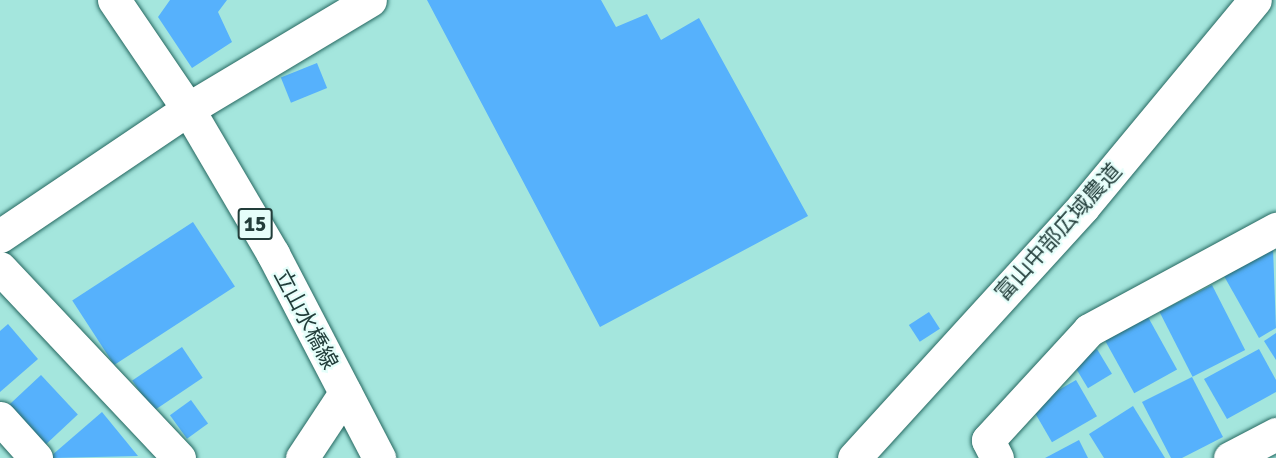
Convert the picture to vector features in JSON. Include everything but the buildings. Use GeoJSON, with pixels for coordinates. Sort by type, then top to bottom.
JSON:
{"type":"FeatureCollection","features":[{"type":"Feature","properties":{"kind":"street","name":"立山水橋線"},"geometry":{"type":"LineString","coordinates":[[114,0],[188,109],[273,254],[379,458]]}},
{"type":"Feature","properties":{"kind":"street"},"geometry":{"type":"LineString","coordinates":[[0,236],[339,8],[370,0]]}},
{"type":"Feature","properties":{"kind":"street","name":"富山中部広域農道"},"geometry":{"type":"LineString","coordinates":[[854,458],[1083,207],[1255,0]]}},
{"type":"Feature","properties":{"kind":"street"},"geometry":{"type":"LineString","coordinates":[[997,458],[988,440],[1089,330],[1276,229]]}},
{"type":"Feature","properties":{"kind":"street"},"geometry":{"type":"LineString","coordinates":[[0,268],[179,458]]}},
{"type":"Feature","properties":{"kind":"street"},"geometry":{"type":"LineString","coordinates":[[302,458],[345,393]]}},
{"type":"Feature","properties":{"kind":"street"},"geometry":{"type":"LineString","coordinates":[[0,418],[36,458]]}},
{"type":"Feature","properties":{"kind":"street"},"geometry":{"type":"LineString","coordinates":[[1230,458],[1276,434]]}}]}
